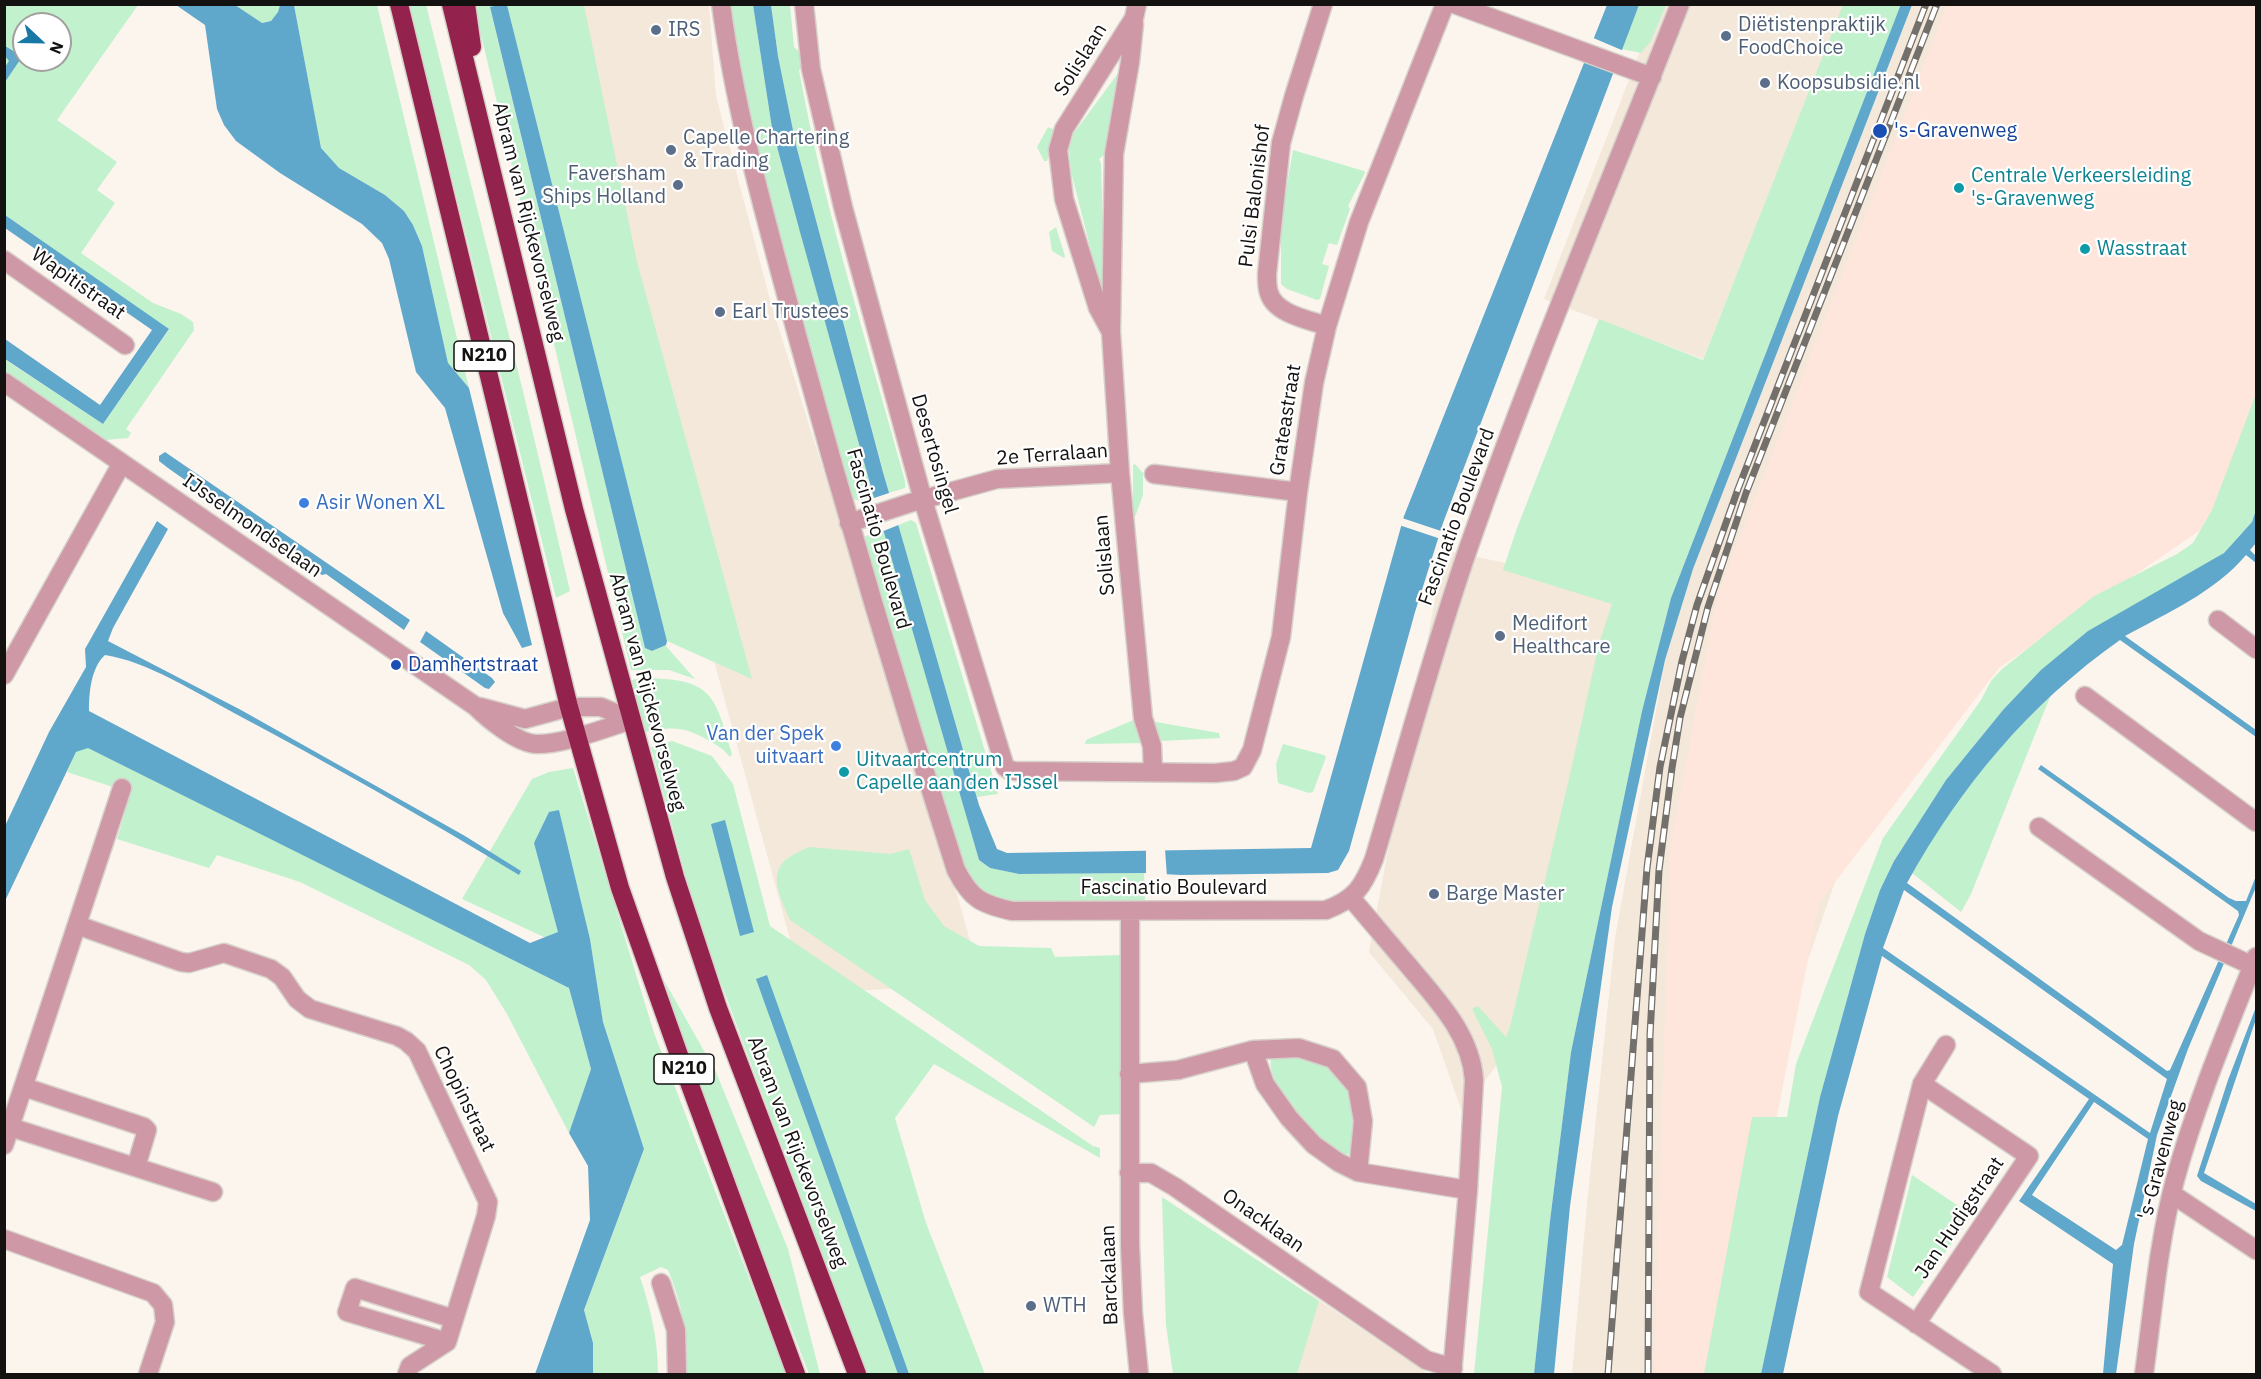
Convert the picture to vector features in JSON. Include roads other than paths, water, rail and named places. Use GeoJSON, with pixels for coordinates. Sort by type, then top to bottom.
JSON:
{"type":"FeatureCollection","features":[{"type":"Feature","properties":{"kind":"highway","name":"N210"},"geometry":{"type":"LineString","coordinates":[[399,4],[569,707],[620,888],[796,1374]]}},
{"type":"Feature","properties":{"kind":"highway","name":"Abram van Rijckevorselweg"},"geometry":{"type":"LineString","coordinates":[[451,4],[574,509],[692,934],[856,1374]]}},
{"type":"Feature","properties":{"kind":"highway"},"geometry":{"type":"LineString","coordinates":[[466,4],[482,130]]}},
{"type":"Feature","properties":{"kind":"street","name":"Fascinatio Boulevard"},"geometry":{"type":"LineString","coordinates":[[721,4],[737,101],[749,152],[849,523],[956,870],[966,889],[985,903],[1012,911],[1326,910],[1351,898],[1360,889],[1374,859],[1438,639],[1473,536],[1643,73],[1680,4]]}},
{"type":"Feature","properties":{"kind":"street","name":"Desertosingel"},"geometry":{"type":"LineString","coordinates":[[804,4],[811,69],[843,207],[917,501],[1005,767],[1015,771],[1153,772]]}},
{"type":"Feature","properties":{"kind":"street","name":"Pulsi Balonishof"},"geometry":{"type":"LineString","coordinates":[[1323,4],[1281,143],[1267,274],[1269,294],[1274,302],[1290,313],[1327,326]]}},
{"type":"Feature","properties":{"kind":"street","name":"Grateastraat"},"geometry":{"type":"LineString","coordinates":[[1153,772],[1198,774],[1226,772],[1243,767],[1250,757],[1281,637],[1298,492],[1314,383],[1327,326],[1359,222],[1445,4]]}},
{"type":"Feature","properties":{"kind":"street"},"geometry":{"type":"LineString","coordinates":[[1454,4],[1643,73]]}},
{"type":"Feature","properties":{"kind":"street","name":"Solislaan"},"geometry":{"type":"LineString","coordinates":[[1111,332],[1098,308],[1064,199],[1058,150],[1064,129],[1136,11]]}},
{"type":"Feature","properties":{"kind":"street","name":"Solislaan"},"geometry":{"type":"LineString","coordinates":[[1136,11],[1130,62],[1114,154],[1111,332],[1120,474],[1143,718],[1152,746],[1153,772]]}},
{"type":"Feature","properties":{"kind":"street","name":"Wapitistraat"},"geometry":{"type":"LineString","coordinates":[[4,260],[125,345]]}},
{"type":"Feature","properties":{"kind":"street","name":"IJsselmondselaan"},"geometry":{"type":"LineString","coordinates":[[4,382],[475,706],[491,722],[508,733],[536,744],[578,737],[632,720]]}},
{"type":"Feature","properties":{"kind":"street"},"geometry":{"type":"LineString","coordinates":[[4,675],[122,463]]}},
{"type":"Feature","properties":{"kind":"street","name":"2e Terralaan"},"geometry":{"type":"LineString","coordinates":[[849,523],[997,479],[1120,474]]}},
{"type":"Feature","properties":{"kind":"street"},"geometry":{"type":"LineString","coordinates":[[1154,474],[1298,492]]}},
{"type":"Feature","properties":{"kind":"street"},"geometry":{"type":"LineString","coordinates":[[2218,620],[2256,649]]}},
{"type":"Feature","properties":{"kind":"street"},"geometry":{"type":"LineString","coordinates":[[2085,696],[2256,822]]}},
{"type":"Feature","properties":{"kind":"street","name":"IJsselmondselaan"},"geometry":{"type":"LineString","coordinates":[[475,706],[525,719],[569,707],[601,707],[632,720]]}},
{"type":"Feature","properties":{"kind":"street"},"geometry":{"type":"LineString","coordinates":[[4,1145],[122,788]]}},
{"type":"Feature","properties":{"kind":"street","name":"'s-Gravenweg"},"geometry":{"type":"LineString","coordinates":[[2038,827],[2199,941],[2241,958],[2172,1194],[2144,1374]]}},
{"type":"Feature","properties":{"kind":"street","name":"Onacklaan"},"geometry":{"type":"LineString","coordinates":[[1129,1173],[1151,1173],[1174,1186],[1426,1360],[1453,1371],[1468,1190],[1474,1080],[1471,1056],[1446,1011],[1351,898]]}},
{"type":"Feature","properties":{"kind":"street"},"geometry":{"type":"LineString","coordinates":[[1129,1173],[1130,911]]}},
{"type":"Feature","properties":{"kind":"street","name":"Chopinstraat"},"geometry":{"type":"LineString","coordinates":[[77,925],[181,962],[189,963],[224,953],[271,969],[282,977],[303,1005],[398,1036],[417,1051],[488,1202],[486,1216],[447,1342]]}},
{"type":"Feature","properties":{"kind":"street"},"geometry":{"type":"LineString","coordinates":[[1946,1045],[1922,1084],[1869,1292],[1992,1374]]}},
{"type":"Feature","properties":{"kind":"street"},"geometry":{"type":"LineString","coordinates":[[1129,1074],[1178,1070],[1253,1050],[1299,1048],[1333,1059],[1357,1088],[1363,1121],[1358,1172]]}},
{"type":"Feature","properties":{"kind":"street"},"geometry":{"type":"LineString","coordinates":[[1253,1050],[1266,1084],[1289,1118],[1314,1145],[1338,1162],[1358,1172],[1468,1190]]}},
{"type":"Feature","properties":{"kind":"street","name":"Jan Hudigstraat"},"geometry":{"type":"LineString","coordinates":[[1916,1324],[2029,1156],[1922,1084]]}},
{"type":"Feature","properties":{"kind":"street"},"geometry":{"type":"LineString","coordinates":[[24,1087],[144,1127],[147,1130],[136,1167]]}},
{"type":"Feature","properties":{"kind":"street"},"geometry":{"type":"LineString","coordinates":[[10,1127],[213,1192]]}},
{"type":"Feature","properties":{"kind":"street","name":"Barckalaan"},"geometry":{"type":"LineString","coordinates":[[1129,1173],[1133,1313],[1138,1374]]}},
{"type":"Feature","properties":{"kind":"street"},"geometry":{"type":"LineString","coordinates":[[2172,1194],[2256,1250]]}},
{"type":"Feature","properties":{"kind":"street"},"geometry":{"type":"LineString","coordinates":[[4,1239],[153,1293],[163,1305],[165,1322],[148,1374]]}},
{"type":"Feature","properties":{"kind":"street"},"geometry":{"type":"LineString","coordinates":[[661,1283],[676,1330],[677,1374]]}},
{"type":"Feature","properties":{"kind":"street"},"geometry":{"type":"LineString","coordinates":[[447,1342],[346,1312],[355,1288],[454,1319]]}},
{"type":"Feature","properties":{"kind":"street"},"geometry":{"type":"LineString","coordinates":[[407,1374],[410,1366],[447,1342]]}},
{"type":"Feature","properties":{"kind":"water"},"geometry":{"type":"Polygon","coordinates":[[[1901,4],[1912,5],[1693,569],[1665,660],[1612,907],[1570,1206],[1554,1374],[1534,1374],[1571,1052],[1642,711],[1671,598],[1901,4]]]}},
{"type":"Feature","properties":{"kind":"water"},"geometry":{"type":"Polygon","coordinates":[[[176,5],[235,5],[262,23],[271,21],[280,5],[294,5],[321,148],[339,168],[385,195],[404,211],[422,246],[448,363],[469,388],[532,645],[522,648],[503,613],[445,408],[416,372],[389,259],[382,243],[362,224],[280,173],[236,141],[224,125],[217,109],[205,25],[176,5]]]}},
{"type":"Feature","properties":{"kind":"water"},"geometry":{"type":"Polygon","coordinates":[[[507,5],[667,641],[666,645],[652,651],[645,648],[490,7],[507,5]]]}},
{"type":"Feature","properties":{"kind":"water"},"geometry":{"type":"Polygon","coordinates":[[[753,5],[771,5],[778,56],[796,145],[883,472],[979,805],[997,849],[1007,853],[1311,848],[1404,516],[1607,5],[1639,5],[1443,523],[1415,612],[1349,851],[1338,870],[1328,873],[1181,875],[1019,874],[990,868],[979,860],[874,498],[772,128],[753,5]]]}},
{"type":"Feature","properties":{"kind":"water"},"geometry":{"type":"Polygon","coordinates":[[[5,46],[12,50],[12,72],[5,82],[5,67],[9,61],[5,56],[5,46]]]}},
{"type":"Feature","properties":{"kind":"water"},"geometry":{"type":"Polygon","coordinates":[[[5,215],[169,329],[103,424],[5,359],[5,339],[100,405],[152,330],[5,228],[5,215]]]}},
{"type":"Feature","properties":{"kind":"water"},"geometry":{"type":"Polygon","coordinates":[[[165,452],[410,620],[404,630],[326,574],[322,575],[241,519],[241,515],[232,509],[229,511],[168,468],[159,461],[159,456],[165,452]]]}},
{"type":"Feature","properties":{"kind":"water"},"geometry":{"type":"Polygon","coordinates":[[[2256,510],[2256,543],[2250,550],[2256,556],[2256,563],[2246,555],[2234,568],[2205,591],[2125,636],[2256,730],[2256,737],[2120,640],[2056,691],[2000,749],[1950,813],[1907,883],[2167,1071],[2170,1070],[2239,915],[2238,911],[2038,769],[2041,765],[2229,898],[2246,901],[2256,876],[2256,887],[2188,1049],[2157,1135],[2134,1244],[2116,1374],[2103,1374],[2113,1264],[2019,1201],[2089,1099],[1882,956],[1838,1116],[1783,1374],[1761,1374],[1820,1097],[1865,934],[1880,890],[1894,861],[1946,780],[2003,710],[2041,670],[2088,631],[2224,553],[2252,522],[2256,510]],[[1904,890],[1883,948],[2150,1133],[2167,1079],[1904,890]],[[2094,1102],[2032,1195],[2116,1250],[2122,1245],[2148,1139],[2094,1102]]]}},
{"type":"Feature","properties":{"kind":"water"},"geometry":{"type":"Polygon","coordinates":[[[157,521],[168,529],[108,641],[241,710],[465,836],[521,871],[519,875],[413,812],[188,687],[121,658],[105,655],[100,660],[90,688],[89,711],[530,943],[558,932],[534,843],[549,812],[559,810],[590,939],[603,1022],[644,1149],[584,1310],[593,1343],[593,1374],[535,1374],[590,1220],[588,1166],[569,1133],[591,1069],[569,988],[88,748],[76,752],[5,901],[5,826],[49,732],[86,667],[85,649],[157,521]]]}},
{"type":"Feature","properties":{"kind":"water"},"geometry":{"type":"Polygon","coordinates":[[[426,631],[495,682],[489,689],[485,688],[420,642],[426,631]]]}},
{"type":"Feature","properties":{"kind":"water"},"geometry":{"type":"Polygon","coordinates":[[[725,820],[754,932],[740,936],[711,824],[725,820]]]}},
{"type":"Feature","properties":{"kind":"water"},"geometry":{"type":"Polygon","coordinates":[[[767,975],[909,1374],[898,1374],[756,979],[767,975]]]}},
{"type":"Feature","properties":{"kind":"water"},"geometry":{"type":"Polygon","coordinates":[[[2256,1007],[2256,1019],[2204,1173],[2256,1204],[2256,1211],[2201,1181],[2197,1176],[2228,1080],[2256,1007]]]}},
{"type":"Feature","properties":{"kind":"railway"},"geometry":{"type":"LineString","coordinates":[[1608,1374],[1647,868],[1660,767],[1682,661],[1697,605],[1738,489],[1926,4]]}},
{"type":"Feature","properties":{"kind":"railway"},"geometry":{"type":"LineString","coordinates":[[1648,1374],[1650,1035],[1659,870],[1680,718],[1708,607],[1746,493],[1937,4]]}},
{"type":"Feature","properties":{"kind":"place","name":"IRS"},"geometry":{"type":"Point","coordinates":[656,30]}},
{"type":"Feature","properties":{"kind":"place","name":"Diëtistenpraktijk FoodChoice"},"geometry":{"type":"Point","coordinates":[1726,36]}},
{"type":"Feature","properties":{"kind":"place","name":"Koopsubsidie.nl"},"geometry":{"type":"Point","coordinates":[1765,83]}},
{"type":"Feature","properties":{"kind":"place","name":"'s-Gravenweg"},"geometry":{"type":"Point","coordinates":[1880,131]}},
{"type":"Feature","properties":{"kind":"place","name":"Capelle Chartering & Trading"},"geometry":{"type":"Point","coordinates":[671,150]}},
{"type":"Feature","properties":{"kind":"place","name":"Faversham Ships Holland"},"geometry":{"type":"Point","coordinates":[678,185]}},
{"type":"Feature","properties":{"kind":"place","name":"Centrale Verkeersleiding 's-Gravenweg"},"geometry":{"type":"Point","coordinates":[1959,188]}},
{"type":"Feature","properties":{"kind":"place","name":"Wasstraat"},"geometry":{"type":"Point","coordinates":[2085,249]}},
{"type":"Feature","properties":{"kind":"place","name":"Earl Trustees"},"geometry":{"type":"Point","coordinates":[720,312]}},
{"type":"Feature","properties":{"kind":"place","name":"Asir Wonen XL"},"geometry":{"type":"Point","coordinates":[304,503]}},
{"type":"Feature","properties":{"kind":"place","name":"Medifort Healthcare"},"geometry":{"type":"Point","coordinates":[1500,636]}},
{"type":"Feature","properties":{"kind":"place","name":"Damhertstraat"},"geometry":{"type":"Point","coordinates":[396,665]}},
{"type":"Feature","properties":{"kind":"place","name":"Van der Spek uitvaart"},"geometry":{"type":"Point","coordinates":[836,746]}},
{"type":"Feature","properties":{"kind":"place","name":"Uitvaartcentrum Capelle aan den IJssel"},"geometry":{"type":"Point","coordinates":[844,772]}},
{"type":"Feature","properties":{"kind":"place","name":"Barge Master"},"geometry":{"type":"Point","coordinates":[1434,894]}},
{"type":"Feature","properties":{"kind":"place","name":"WTH"},"geometry":{"type":"Point","coordinates":[1031,1306]}}]}
